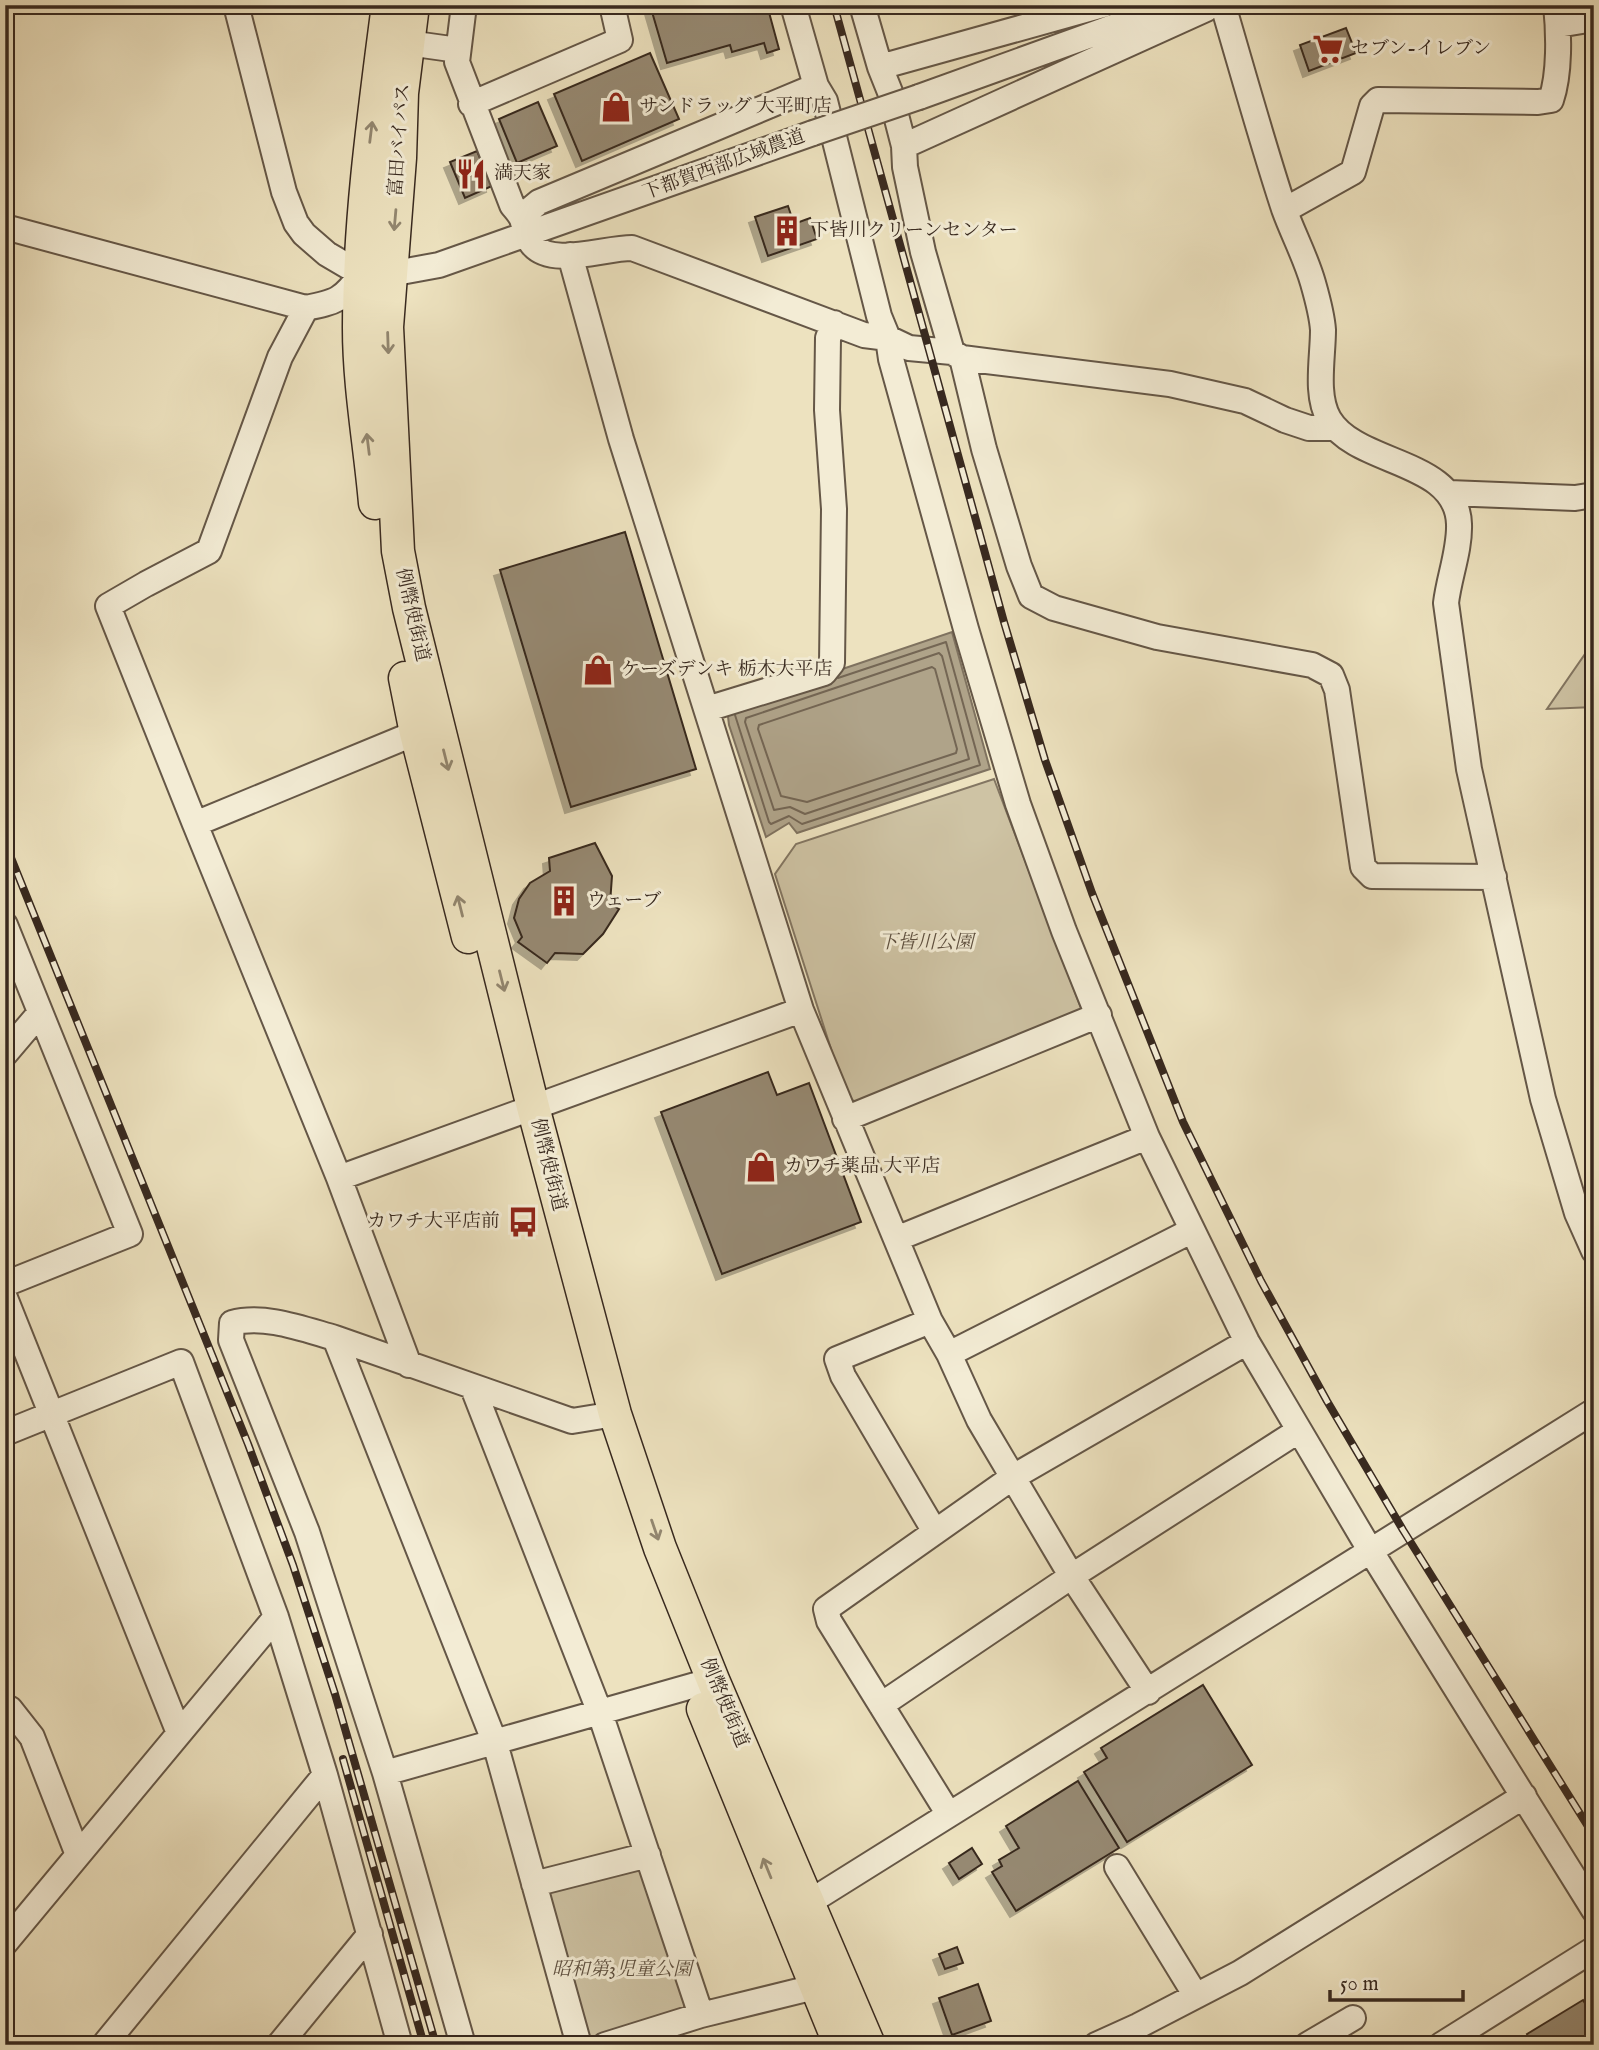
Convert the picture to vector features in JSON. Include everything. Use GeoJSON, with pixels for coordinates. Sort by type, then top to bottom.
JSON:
{"type":"FeatureCollection","features":[{"type":"Feature","properties":{"kind":"main road","name":"富田バイパス"},"geometry":{"type":"LineString","coordinates":[[376,274],[363,212],[388,5]]}},
{"type":"Feature","properties":{"kind":"main road","name":"富田バイパス"},"geometry":{"type":"LineString","coordinates":[[376,274],[400,158],[402,93],[413,5]]}},
{"type":"Feature","properties":{"kind":"main road","name":"例幣使街道"},"geometry":{"type":"LineString","coordinates":[[376,274],[387,327],[398,551],[427,728],[523,1110],[605,1416],[660,1548],[703,1683],[796,1908],[828,1984],[869,2045]]}},
{"type":"Feature","properties":{"kind":"main road","name":"例幣使街道"},"geometry":{"type":"LineString","coordinates":[[828,1984],[839,2045]]}},
{"type":"Feature","properties":{"kind":"street"},"geometry":{"type":"LineString","coordinates":[[236,5],[284,192],[296,223],[316,246],[376,274]]}},
{"type":"Feature","properties":{"kind":"street"},"geometry":{"type":"LineString","coordinates":[[464,5],[457,62],[512,205],[540,253],[554,257],[632,248],[863,335],[888,338],[909,348],[1170,384],[1245,401],[1285,420],[1310,428],[1335,428]]}},
{"type":"Feature","properties":{"kind":"street"},"geometry":{"type":"LineString","coordinates":[[471,104],[620,40],[612,5]]}},
{"type":"Feature","properties":{"kind":"street"},"geometry":{"type":"LineString","coordinates":[[793,5],[816,86],[825,101],[879,316],[888,338],[891,359],[966,629],[1018,804],[1147,1137],[1247,1342],[1370,1550],[1594,1910]]}},
{"type":"Feature","properties":{"kind":"street"},"geometry":{"type":"LineString","coordinates":[[862,5],[904,146],[905,167],[923,251],[957,355],[1018,566],[1031,596],[1054,608],[1157,636],[1312,665],[1331,675],[1337,690],[1363,867],[1372,876],[1494,877]]}},
{"type":"Feature","properties":{"kind":"street"},"geometry":{"type":"LineString","coordinates":[[880,67],[1104,5]]}},
{"type":"Feature","properties":{"kind":"street","name":"下都賀西部広域農道"},"geometry":{"type":"LineString","coordinates":[[376,274],[439,265],[524,226],[919,97],[1174,5]]}},
{"type":"Feature","properties":{"kind":"street"},"geometry":{"type":"LineString","coordinates":[[904,146],[1210,5]]}},
{"type":"Feature","properties":{"kind":"street"},"geometry":{"type":"LineString","coordinates":[[1223,5],[1285,210],[1313,283],[1323,327],[1324,408],[1341,434],[1431,479],[1449,494],[1458,513],[1460,525],[1446,603],[1469,769],[1543,1099],[1577,1213],[1592,1242]]}},
{"type":"Feature","properties":{"kind":"street"},"geometry":{"type":"LineString","coordinates":[[1285,210],[1353,172],[1372,106],[1378,100],[1550,100],[1555,89],[1557,15],[1594,19]]}},
{"type":"Feature","properties":{"kind":"street"},"geometry":{"type":"LineString","coordinates":[[408,43],[458,50]]}},
{"type":"Feature","properties":{"kind":"street"},"geometry":{"type":"LineString","coordinates":[[524,226],[539,202],[816,86]]}},
{"type":"Feature","properties":{"kind":"street"},"geometry":{"type":"LineString","coordinates":[[5,227],[306,308],[331,303],[376,274]]}},
{"type":"Feature","properties":{"kind":"street"},"geometry":{"type":"LineString","coordinates":[[570,255],[621,439],[801,1010],[930,1321],[949,1354],[979,1420],[1072,1576],[1148,1692]]}},
{"type":"Feature","properties":{"kind":"street"},"geometry":{"type":"LineString","coordinates":[[306,308],[280,357],[209,551],[108,606],[339,1178],[409,1365]]}},
{"type":"Feature","properties":{"kind":"street"},"geometry":{"type":"LineString","coordinates":[[707,709],[824,673],[832,663],[834,509],[827,410],[828,338],[834,323]]}},
{"type":"Feature","properties":{"kind":"street"},"geometry":{"type":"LineString","coordinates":[[1449,494],[1576,498],[1594,495]]}},
{"type":"Feature","properties":{"kind":"street"},"geometry":{"type":"LineString","coordinates":[[195,824],[427,728]]}},
{"type":"Feature","properties":{"kind":"street"},"geometry":{"type":"LineString","coordinates":[[5,925],[130,1234],[5,1284]]}},
{"type":"Feature","properties":{"kind":"street"},"geometry":{"type":"LineString","coordinates":[[339,1178],[801,1010]]}},
{"type":"Feature","properties":{"kind":"street"},"geometry":{"type":"LineString","coordinates":[[5,1054],[39,1014]]}},
{"type":"Feature","properties":{"kind":"street"},"geometry":{"type":"LineString","coordinates":[[845,1119],[1099,1015]]}},
{"type":"Feature","properties":{"kind":"street"},"geometry":{"type":"LineString","coordinates":[[896,1239],[1147,1137]]}},
{"type":"Feature","properties":{"kind":"street"},"geometry":{"type":"LineString","coordinates":[[949,1354],[1191,1231]]}},
{"type":"Feature","properties":{"kind":"street"},"geometry":{"type":"LineString","coordinates":[[5,1298],[179,1734]]}},
{"type":"Feature","properties":{"kind":"street"},"geometry":{"type":"LineString","coordinates":[[463,2045],[385,1773],[307,1532],[231,1340],[232,1323],[246,1319],[299,1328],[335,1338],[572,1421],[605,1416]]}},
{"type":"Feature","properties":{"kind":"street"},"geometry":{"type":"LineString","coordinates":[[930,1321],[837,1359],[843,1376],[935,1532]]}},
{"type":"Feature","properties":{"kind":"street"},"geometry":{"type":"LineString","coordinates":[[335,1338],[495,1743],[579,2045]]}},
{"type":"Feature","properties":{"kind":"street"},"geometry":{"type":"LineString","coordinates":[[948,1813],[829,1622],[826,1609],[1013,1477],[1247,1342]]}},
{"type":"Feature","properties":{"kind":"street"},"geometry":{"type":"LineString","coordinates":[[5,1433],[181,1362],[276,1618],[324,1775],[400,2045]]}},
{"type":"Feature","properties":{"kind":"street"},"geometry":{"type":"LineString","coordinates":[[473,1388],[600,1713],[701,2015]]}},
{"type":"Feature","properties":{"kind":"street"},"geometry":{"type":"LineString","coordinates":[[796,1908],[1148,1692],[1370,1550],[1594,1412]]}},
{"type":"Feature","properties":{"kind":"street"},"geometry":{"type":"LineString","coordinates":[[881,1705],[1072,1576],[1298,1430]]}},
{"type":"Feature","properties":{"kind":"street"},"geometry":{"type":"LineString","coordinates":[[5,1943],[276,1618]]}},
{"type":"Feature","properties":{"kind":"street"},"geometry":{"type":"LineString","coordinates":[[385,1773],[703,1683]]}},
{"type":"Feature","properties":{"kind":"street"},"geometry":{"type":"LineString","coordinates":[[7,1707],[32,1737],[78,1855]]}},
{"type":"Feature","properties":{"kind":"street"},"geometry":{"type":"LineString","coordinates":[[104,2045],[324,1775]]}},
{"type":"Feature","properties":{"kind":"street"},"geometry":{"type":"LineString","coordinates":[[1096,2045],[1240,1973],[1524,1796]]}},
{"type":"Feature","properties":{"kind":"street"},"geometry":{"type":"LineString","coordinates":[[534,1884],[648,1855]]}},
{"type":"Feature","properties":{"kind":"street"},"geometry":{"type":"LineString","coordinates":[[1116,1867],[1196,1996]]}},
{"type":"Feature","properties":{"kind":"street"},"geometry":{"type":"LineString","coordinates":[[279,2045],[370,1934]]}},
{"type":"Feature","properties":{"kind":"street"},"geometry":{"type":"LineString","coordinates":[[1441,2045],[1594,1949]]}},
{"type":"Feature","properties":{"kind":"street"},"geometry":{"type":"LineString","coordinates":[[606,2045],[701,2015],[828,1984]]}},
{"type":"Feature","properties":{"kind":"street"},"geometry":{"type":"LineString","coordinates":[[1307,2045],[1353,2018]]}},
{"type":"Feature","properties":{"kind":"green space"},"geometry":{"type":"Polygon","coordinates":[[[1594,641],[1594,707],[1547,709],[1594,641]]]}},
{"type":"Feature","properties":{"kind":"green space","name":"下皆川公園"},"geometry":{"type":"Polygon","coordinates":[[[994,779],[1082,1011],[862,1103],[847,1099],[775,874],[796,844],[994,779]]]}},
{"type":"Feature","properties":{"kind":"green space","name":"昭和第3児童公園"},"geometry":{"type":"Polygon","coordinates":[[[641,1863],[686,2003],[680,2014],[589,2043],[546,1890],[641,1863]]]}},
{"type":"Feature","properties":{"kind":"water"},"geometry":{"type":"Polygon","coordinates":[[[952,632],[990,769],[797,833],[789,823],[766,837],[729,725],[727,708],[952,632]]]}},
{"type":"Feature","properties":{"kind":"building"},"geometry":{"type":"Polygon","coordinates":[[[650,5],[767,5],[779,49],[767,53],[764,43],[732,52],[730,45],[667,63],[650,5]]]}},
{"type":"Feature","properties":{"kind":"building","name":"セブン-イレブン"},"geometry":{"type":"Polygon","coordinates":[[[1346,28],[1356,53],[1309,71],[1300,45],[1346,28]]]}},
{"type":"Feature","properties":{"kind":"building","name":"サンドラッグ 大平町店"},"geometry":{"type":"Polygon","coordinates":[[[650,53],[679,119],[582,161],[554,94],[650,53]]]}},
{"type":"Feature","properties":{"kind":"building"},"geometry":{"type":"Polygon","coordinates":[[[538,102],[557,146],[517,163],[499,119],[538,102]]]}},
{"type":"Feature","properties":{"kind":"building","name":"満天家"},"geometry":{"type":"Polygon","coordinates":[[[477,151],[492,186],[465,198],[450,162],[477,151]]]}},
{"type":"Feature","properties":{"kind":"building","name":"下皆川クリーンセンター"},"geometry":{"type":"Polygon","coordinates":[[[788,206],[794,224],[810,218],[817,239],[768,256],[755,217],[788,206]]]}},
{"type":"Feature","properties":{"kind":"building","name":"ケーズデンキ 栃木大平店"},"geometry":{"type":"Polygon","coordinates":[[[625,532],[696,769],[571,807],[500,570],[625,532]]]}},
{"type":"Feature","properties":{"kind":"building","name":"ウェーブ"},"geometry":{"type":"Polygon","coordinates":[[[595,843],[612,876],[610,904],[619,909],[603,934],[583,954],[555,953],[547,963],[518,942],[522,937],[514,918],[519,899],[530,883],[550,871],[549,858],[595,843]]]}},
{"type":"Feature","properties":{"kind":"building","name":"カワチ薬品 大平店"},"geometry":{"type":"Polygon","coordinates":[[[768,1072],[777,1095],[809,1083],[861,1222],[722,1274],[661,1112],[768,1072]]]}},
{"type":"Feature","properties":{"kind":"building"},"geometry":{"type":"Polygon","coordinates":[[[1203,1685],[1252,1765],[1127,1842],[1084,1772],[1107,1758],[1101,1748],[1203,1685]]]}},
{"type":"Feature","properties":{"kind":"building"},"geometry":{"type":"Polygon","coordinates":[[[1078,1781],[1119,1848],[1016,1911],[992,1872],[1002,1866],[999,1860],[1019,1848],[1006,1826],[1078,1781]]]}},
{"type":"Feature","properties":{"kind":"building"},"geometry":{"type":"Polygon","coordinates":[[[972,1848],[982,1864],[959,1879],[949,1863],[972,1848]]]}},
{"type":"Feature","properties":{"kind":"building"},"geometry":{"type":"Polygon","coordinates":[[[957,1947],[963,1963],[945,1969],[939,1954],[957,1947]]]}},
{"type":"Feature","properties":{"kind":"building"},"geometry":{"type":"Polygon","coordinates":[[[978,1984],[991,2021],[952,2035],[939,1998],[978,1984]]]}},
{"type":"Feature","properties":{"kind":"building"},"geometry":{"type":"Polygon","coordinates":[[[1583,2000],[1594,2018],[1594,2045],[1533,2045],[1527,2034],[1583,2000]]]}},
{"type":"Feature","properties":{"kind":"railway"},"geometry":{"type":"LineString","coordinates":[[834,5],[1004,622],[1045,760],[1092,893],[1183,1122],[1261,1281],[1327,1401],[1403,1530],[1594,1836]]}},
{"type":"Feature","properties":{"kind":"railway"},"geometry":{"type":"LineString","coordinates":[[5,843],[248,1444],[293,1565],[335,1694],[436,2045]]}},
{"type":"Feature","properties":{"kind":"railway"},"geometry":{"type":"LineString","coordinates":[[343,1759],[424,2045]]}},
{"type":"Feature","properties":{"kind":"place","name":"セブン-イレブン"},"geometry":{"type":"Point","coordinates":[1328,49]}},
{"type":"Feature","properties":{"kind":"place","name":"サンドラッグ 大平町店"},"geometry":{"type":"Point","coordinates":[616,107]}},
{"type":"Feature","properties":{"kind":"place","name":"満天家"},"geometry":{"type":"Point","coordinates":[471,174]}},
{"type":"Feature","properties":{"kind":"place","name":"下皆川クリーンセンター"},"geometry":{"type":"Point","coordinates":[787,231]}},
{"type":"Feature","properties":{"kind":"place","name":"ケーズデンキ 栃木大平店"},"geometry":{"type":"Point","coordinates":[598,670]}},
{"type":"Feature","properties":{"kind":"place","name":"ウェーブ"},"geometry":{"type":"Point","coordinates":[564,901]}},
{"type":"Feature","properties":{"kind":"place","name":"カワチ薬品 大平店"},"geometry":{"type":"Point","coordinates":[761,1167]}},
{"type":"Feature","properties":{"kind":"place","name":"カワチ大平店前"},"geometry":{"type":"Point","coordinates":[523,1222]}}]}
